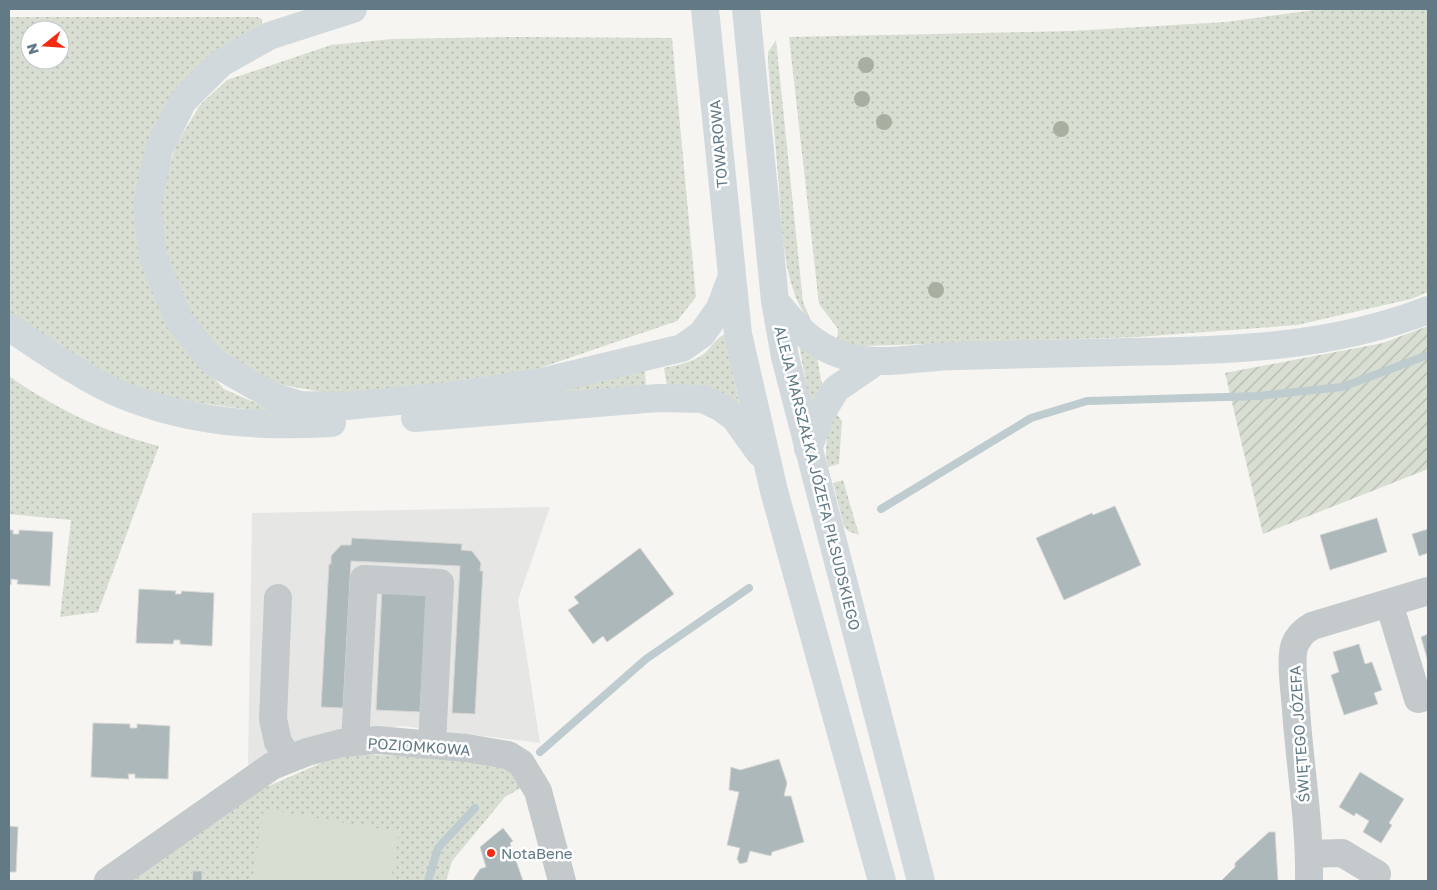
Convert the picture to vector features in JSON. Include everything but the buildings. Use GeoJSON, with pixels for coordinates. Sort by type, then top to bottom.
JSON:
{"type":"FeatureCollection","features":[{"type":"Feature","properties":{"kind":"main road"},"geometry":{"type":"LineString","coordinates":[[353,9],[269,36],[221,63],[183,101],[158,149],[148,206],[153,257],[179,320],[213,362],[274,397],[300,405],[346,406],[449,396],[541,382],[682,348],[702,334],[720,308],[731,279]]}},
{"type":"Feature","properties":{"kind":"main road","name":"TOWAROWA"},"geometry":{"type":"LineString","coordinates":[[706,9],[731,279]]}},
{"type":"Feature","properties":{"kind":"main road","name":"ALEJA MARSZAŁKA JÓZEFA PIŁSUDSKIEGO"},"geometry":{"type":"LineString","coordinates":[[746,9],[775,301],[785,357],[922,881]]}},
{"type":"Feature","properties":{"kind":"main road"},"geometry":{"type":"LineString","coordinates":[[731,279],[738,334],[767,463],[882,881]]}},
{"type":"Feature","properties":{"kind":"main road"},"geometry":{"type":"LineString","coordinates":[[775,301],[793,325],[810,339],[830,351],[874,363],[957,356],[1206,351],[1270,346],[1342,335],[1428,310]]}},
{"type":"Feature","properties":{"kind":"main road"},"geometry":{"type":"LineString","coordinates":[[9,327],[54,357],[118,393],[170,411],[220,422],[312,424],[664,398],[703,399],[720,407],[735,418],[767,463]]}},
{"type":"Feature","properties":{"kind":"main road"},"geometry":{"type":"LineString","coordinates":[[808,449],[821,414],[836,389],[874,363]]}},
{"type":"Feature","properties":{"kind":"street"},"geometry":{"type":"LineString","coordinates":[[355,742],[364,579],[440,583],[432,745]]}},
{"type":"Feature","properties":{"kind":"street","name":"ŚWIĘTEGO JÓZEFA"},"geometry":{"type":"LineString","coordinates":[[1309,881],[1309,854],[1297,729],[1293,661],[1295,644],[1305,630],[1312,626],[1428,591]]}},
{"type":"Feature","properties":{"kind":"street"},"geometry":{"type":"LineString","coordinates":[[278,598],[273,719],[278,742],[289,759]]}},
{"type":"Feature","properties":{"kind":"street"},"geometry":{"type":"LineString","coordinates":[[1389,603],[1418,699],[1428,696]]}},
{"type":"Feature","properties":{"kind":"street","name":"POZIOMKOWA"},"geometry":{"type":"LineString","coordinates":[[108,881],[272,766],[307,752],[355,742],[377,740],[508,755],[521,762],[538,791],[562,881]]}},
{"type":"Feature","properties":{"kind":"street"},"geometry":{"type":"LineString","coordinates":[[1309,854],[1342,853],[1377,874]]}},
{"type":"Feature","properties":{"kind":"shaded area"},"geometry":{"type":"Polygon","coordinates":[[[1322,9],[1428,9],[1428,292],[1411,299],[1297,325],[1137,337],[865,346],[837,344],[838,329],[819,304],[789,37],[1071,31],[1226,22],[1322,9]]]}},
{"type":"Feature","properties":{"kind":"shaded area"},"geometry":{"type":"Polygon","coordinates":[[[9,17],[257,17],[262,19],[262,24],[146,155],[175,336],[224,389],[278,413],[161,398],[108,374],[47,340],[9,313],[9,17]]]}},
{"type":"Feature","properties":{"kind":"shaded area"},"geometry":{"type":"Polygon","coordinates":[[[516,37],[672,38],[696,297],[677,321],[537,369],[350,397],[266,382],[223,358],[184,307],[165,255],[159,211],[163,185],[176,145],[200,105],[227,80],[331,45],[392,39],[516,37]]]}},
{"type":"Feature","properties":{"kind":"shaded area"},"geometry":{"type":"Polygon","coordinates":[[[776,40],[803,302],[813,325],[802,311],[795,294],[789,275],[782,234],[768,62],[768,52],[776,40]]]}},
{"type":"Feature","properties":{"kind":"shaded area"},"geometry":{"type":"Polygon","coordinates":[[[1428,326],[1428,469],[1263,534],[1225,373],[1383,343],[1428,326]]]}},
{"type":"Feature","properties":{"kind":"shaded area"},"geometry":{"type":"Polygon","coordinates":[[[725,334],[740,408],[667,387],[664,368],[696,359],[725,334]]]}},
{"type":"Feature","properties":{"kind":"shaded area"},"geometry":{"type":"Polygon","coordinates":[[[799,345],[817,357],[821,380],[825,390],[811,410],[799,345]]]}},
{"type":"Feature","properties":{"kind":"shaded area"},"geometry":{"type":"Polygon","coordinates":[[[645,371],[646,388],[496,402],[645,371]]]}},
{"type":"Feature","properties":{"kind":"shaded area"},"geometry":{"type":"Polygon","coordinates":[[[9,376],[44,399],[100,427],[159,446],[98,612],[60,617],[71,520],[9,514],[9,376]]]}},
{"type":"Feature","properties":{"kind":"shaded area"},"geometry":{"type":"Polygon","coordinates":[[[835,412],[842,421],[839,464],[828,467],[827,439],[835,412]]]}},
{"type":"Feature","properties":{"kind":"shaded area"},"geometry":{"type":"Polygon","coordinates":[[[843,480],[859,535],[848,531],[844,526],[833,483],[843,480]]]}},
{"type":"Feature","properties":{"kind":"shaded area"},"geometry":{"type":"Polygon","coordinates":[[[550,507],[518,600],[540,743],[402,726],[323,737],[248,765],[252,513],[550,507]]]}},
{"type":"Feature","properties":{"kind":"shaded area"},"geometry":{"type":"Polygon","coordinates":[[[342,754],[436,757],[507,764],[526,785],[505,797],[452,861],[446,881],[132,881],[264,788],[342,754]]]}},
{"type":"Feature","properties":{"kind":"shaded area"},"geometry":{"type":"Polygon","coordinates":[[[264,809],[399,832],[391,881],[252,881],[264,809]]]}},
{"type":"Feature","properties":{"kind":"waterway"},"geometry":{"type":"LineString","coordinates":[[881,509],[1031,418],[1087,401],[1259,396],[1342,387],[1428,355]]}},
{"type":"Feature","properties":{"kind":"waterway"},"geometry":{"type":"LineString","coordinates":[[540,752],[646,659],[749,588]]}},
{"type":"Feature","properties":{"kind":"waterway"},"geometry":{"type":"LineString","coordinates":[[428,881],[438,848],[475,808]]}},
{"type":"Feature","properties":{"kind":"place","name":"NotaBene"},"geometry":{"type":"Point","coordinates":[491,853]}}]}
